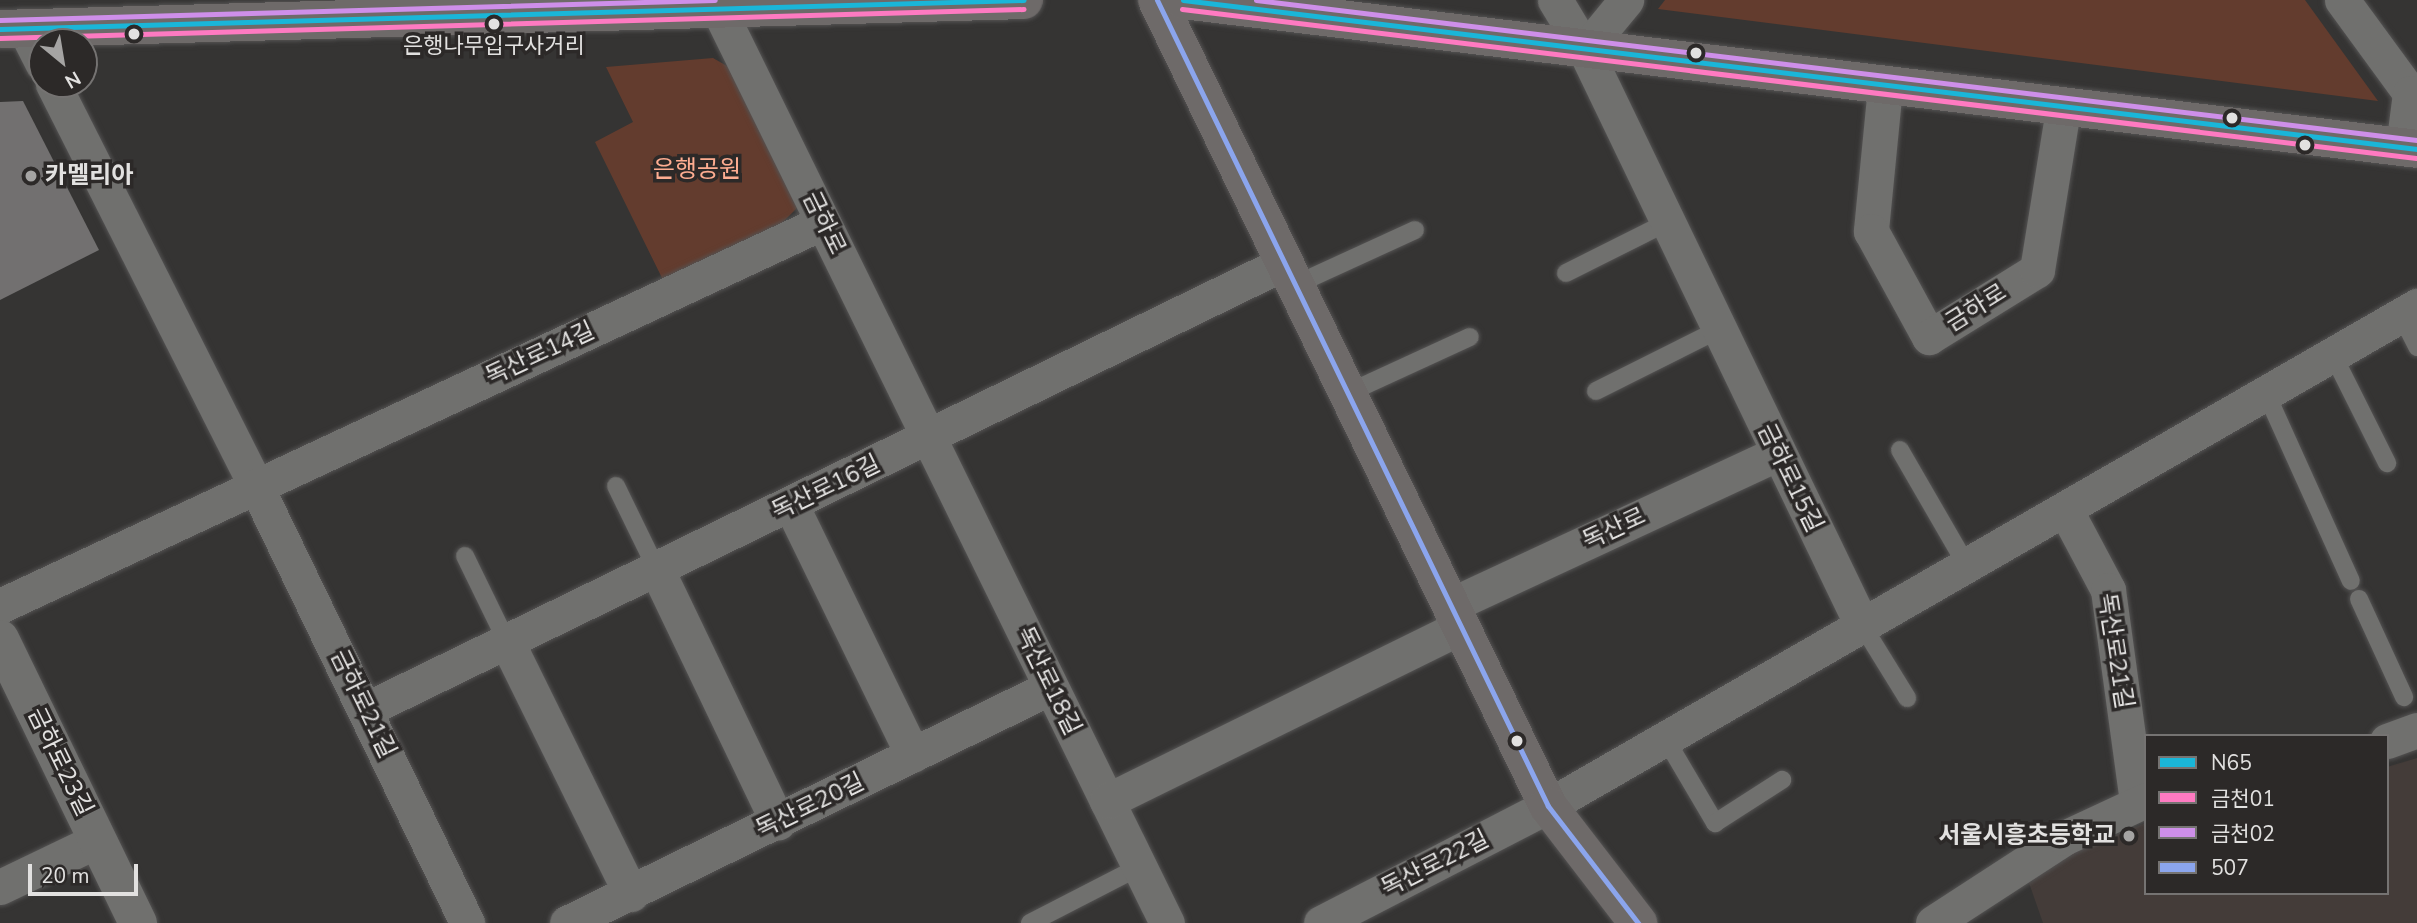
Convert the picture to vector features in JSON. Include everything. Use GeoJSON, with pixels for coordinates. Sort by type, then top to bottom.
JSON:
{"type":"FeatureCollection","features":[{"type":"Feature","properties":{"kind":"main road"},"geometry":{"type":"LineString","coordinates":[[12,29],[285,10],[1024,0]]}},
{"type":"Feature","properties":{"kind":"main road"},"geometry":{"type":"LineString","coordinates":[[1157,0],[1548,806],[1638,923]]}},
{"type":"Feature","properties":{"kind":"main road"},"geometry":{"type":"LineString","coordinates":[[1183,0],[1885,87],[2410,148]]}},
{"type":"Feature","properties":{"kind":"street","name":"금하로15길"},"geometry":{"type":"LineString","coordinates":[[1555,0],[1585,50],[1666,223],[1862,625]]}},
{"type":"Feature","properties":{"kind":"street"},"geometry":{"type":"LineString","coordinates":[[1585,50],[1626,0]]}},
{"type":"Feature","properties":{"kind":"street"},"geometry":{"type":"LineString","coordinates":[[2342,0],[2414,91],[2410,148]]}},
{"type":"Feature","properties":{"kind":"street","name":"금하로"},"geometry":{"type":"LineString","coordinates":[[716,4],[929,439]]}},
{"type":"Feature","properties":{"kind":"street"},"geometry":{"type":"LineString","coordinates":[[12,29],[28,47]]}},
{"type":"Feature","properties":{"kind":"street","name":"금하로"},"geometry":{"type":"LineString","coordinates":[[1885,87],[1871,231],[1929,337],[2037,270],[2063,108]]}},
{"type":"Feature","properties":{"kind":"street","name":"금하로21길"},"geometry":{"type":"LineString","coordinates":[[60,98],[367,709],[467,923]]}},
{"type":"Feature","properties":{"kind":"street","name":"독산로14길"},"geometry":{"type":"LineString","coordinates":[[257,486],[823,222]]}},
{"type":"Feature","properties":{"kind":"street","name":"독산로16길"},"geometry":{"type":"LineString","coordinates":[[367,709],[929,439],[1290,274]]}},
{"type":"Feature","properties":{"kind":"street"},"geometry":{"type":"LineString","coordinates":[[1548,806],[2409,311]]}},
{"type":"Feature","properties":{"kind":"street","name":"독산로18길"},"geometry":{"type":"LineString","coordinates":[[929,439],[1167,923]]}},
{"type":"Feature","properties":{"kind":"street","name":"독산로"},"geometry":{"type":"LineString","coordinates":[[1107,801],[1456,616],[1778,453]]}},
{"type":"Feature","properties":{"kind":"street"},"geometry":{"type":"LineString","coordinates":[[0,606],[257,486]]}},
{"type":"Feature","properties":{"kind":"street"},"geometry":{"type":"LineString","coordinates":[[791,505],[913,755]]}},
{"type":"Feature","properties":{"kind":"street","name":"독산로21길"},"geometry":{"type":"LineString","coordinates":[[2065,509],[2108,590],[2141,801]]}},
{"type":"Feature","properties":{"kind":"street"},"geometry":{"type":"LineString","coordinates":[[657,570],[778,822]]}},
{"type":"Feature","properties":{"kind":"street","name":"금하로23길"},"geometry":{"type":"LineString","coordinates":[[0,639],[98,839],[135,922]]}},
{"type":"Feature","properties":{"kind":"street"},"geometry":{"type":"LineString","coordinates":[[507,642],[631,894]]}},
{"type":"Feature","properties":{"kind":"street","name":"독산로20길"},"geometry":{"type":"LineString","coordinates":[[567,923],[1051,687]]}},
{"type":"Feature","properties":{"kind":"street"},"geometry":{"type":"LineString","coordinates":[[2389,740],[2417,730]]}},
{"type":"Feature","properties":{"kind":"street"},"geometry":{"type":"LineString","coordinates":[[1933,923],[2064,838],[2141,801]]}},
{"type":"Feature","properties":{"kind":"street","name":"독산로22길"},"geometry":{"type":"LineString","coordinates":[[1321,923],[1548,806]]}},
{"type":"Feature","properties":{"kind":"street"},"geometry":{"type":"LineString","coordinates":[[0,887],[98,839]]}},
{"type":"Feature","properties":{"kind":"lane"},"geometry":{"type":"LineString","coordinates":[[1566,273],[1666,223]]}},
{"type":"Feature","properties":{"kind":"lane"},"geometry":{"type":"LineString","coordinates":[[1290,274],[1415,230]]}},
{"type":"Feature","properties":{"kind":"lane"},"geometry":{"type":"LineString","coordinates":[[2409,311],[2417,347]]}},
{"type":"Feature","properties":{"kind":"lane"},"geometry":{"type":"LineString","coordinates":[[1596,391],[1718,330]]}},
{"type":"Feature","properties":{"kind":"lane"},"geometry":{"type":"LineString","coordinates":[[1348,393],[1470,337]]}},
{"type":"Feature","properties":{"kind":"lane"},"geometry":{"type":"LineString","coordinates":[[2333,355],[2387,463]]}},
{"type":"Feature","properties":{"kind":"lane"},"geometry":{"type":"LineString","coordinates":[[2266,393],[2351,581]]}},
{"type":"Feature","properties":{"kind":"lane"},"geometry":{"type":"LineString","coordinates":[[1900,450],[1967,566]]}},
{"type":"Feature","properties":{"kind":"lane"},"geometry":{"type":"LineString","coordinates":[[616,486],[657,570]]}},
{"type":"Feature","properties":{"kind":"lane"},"geometry":{"type":"LineString","coordinates":[[466,556],[507,642]]}},
{"type":"Feature","properties":{"kind":"lane"},"geometry":{"type":"LineString","coordinates":[[2359,599],[2404,697]]}},
{"type":"Feature","properties":{"kind":"lane"},"geometry":{"type":"LineString","coordinates":[[1862,625],[1907,698]]}},
{"type":"Feature","properties":{"kind":"lane"},"geometry":{"type":"LineString","coordinates":[[1665,738],[1715,823],[1782,780]]}},
{"type":"Feature","properties":{"kind":"lane"},"geometry":{"type":"LineString","coordinates":[[1030,923],[1139,867]]}},
{"type":"Feature","properties":{"kind":"shaded area","name":"서울시흥초등학교"},"geometry":{"type":"Polygon","coordinates":[[[2417,758],[2417,923],[2043,923],[2028,880],[2080,848],[2144,824],[2144,895],[2389,895],[2389,766],[2417,758]]]}},
{"type":"Feature","properties":{"kind":"green space"},"geometry":{"type":"Polygon","coordinates":[[[1665,0],[2305,0],[2378,101],[1658,9],[1665,0]]]}},
{"type":"Feature","properties":{"kind":"green space","name":"은행공원"},"geometry":{"type":"Polygon","coordinates":[[[713,58],[741,74],[800,205],[782,223],[664,282],[595,142],[633,122],[606,67],[713,58]]]}},
{"type":"Feature","properties":{"kind":"building","name":"카멜리아"},"geometry":{"type":"Polygon","coordinates":[[[23,101],[99,250],[0,300],[0,102],[23,101]]]}},
{"type":"Feature","properties":{"kind":"transit line","name":"금천02"},"geometry":{"type":"LineString","coordinates":[[0,20],[715,0]]}},
{"type":"Feature","properties":{"kind":"transit line","name":"N65"},"geometry":{"type":"LineString","coordinates":[[0,29],[1024,0]]}},
{"type":"Feature","properties":{"kind":"transit line","name":"507"},"geometry":{"type":"LineString","coordinates":[[1157,0],[1548,806],[1638,923]]}},
{"type":"Feature","properties":{"kind":"transit line","name":"N65"},"geometry":{"type":"LineString","coordinates":[[1183,0],[2417,149]]}},
{"type":"Feature","properties":{"kind":"transit line","name":"금천02"},"geometry":{"type":"LineString","coordinates":[[1256,0],[2417,140]]}},
{"type":"Feature","properties":{"kind":"transit line","name":"금천01"},"geometry":{"type":"LineString","coordinates":[[0,38],[1024,9]]}},
{"type":"Feature","properties":{"kind":"transit line","name":"금천01"},"geometry":{"type":"LineString","coordinates":[[1182,9],[2416,158]]}},
{"type":"Feature","properties":{"kind":"place","name":"은행나무입구사거리"},"geometry":{"type":"Point","coordinates":[494,24]}},
{"type":"Feature","properties":{"kind":"place","name":"카멜리아"},"geometry":{"type":"Point","coordinates":[31,176]}},
{"type":"Feature","properties":{"kind":"place","name":"서울시흥초등학교"},"geometry":{"type":"Point","coordinates":[2129,836]}}]}
